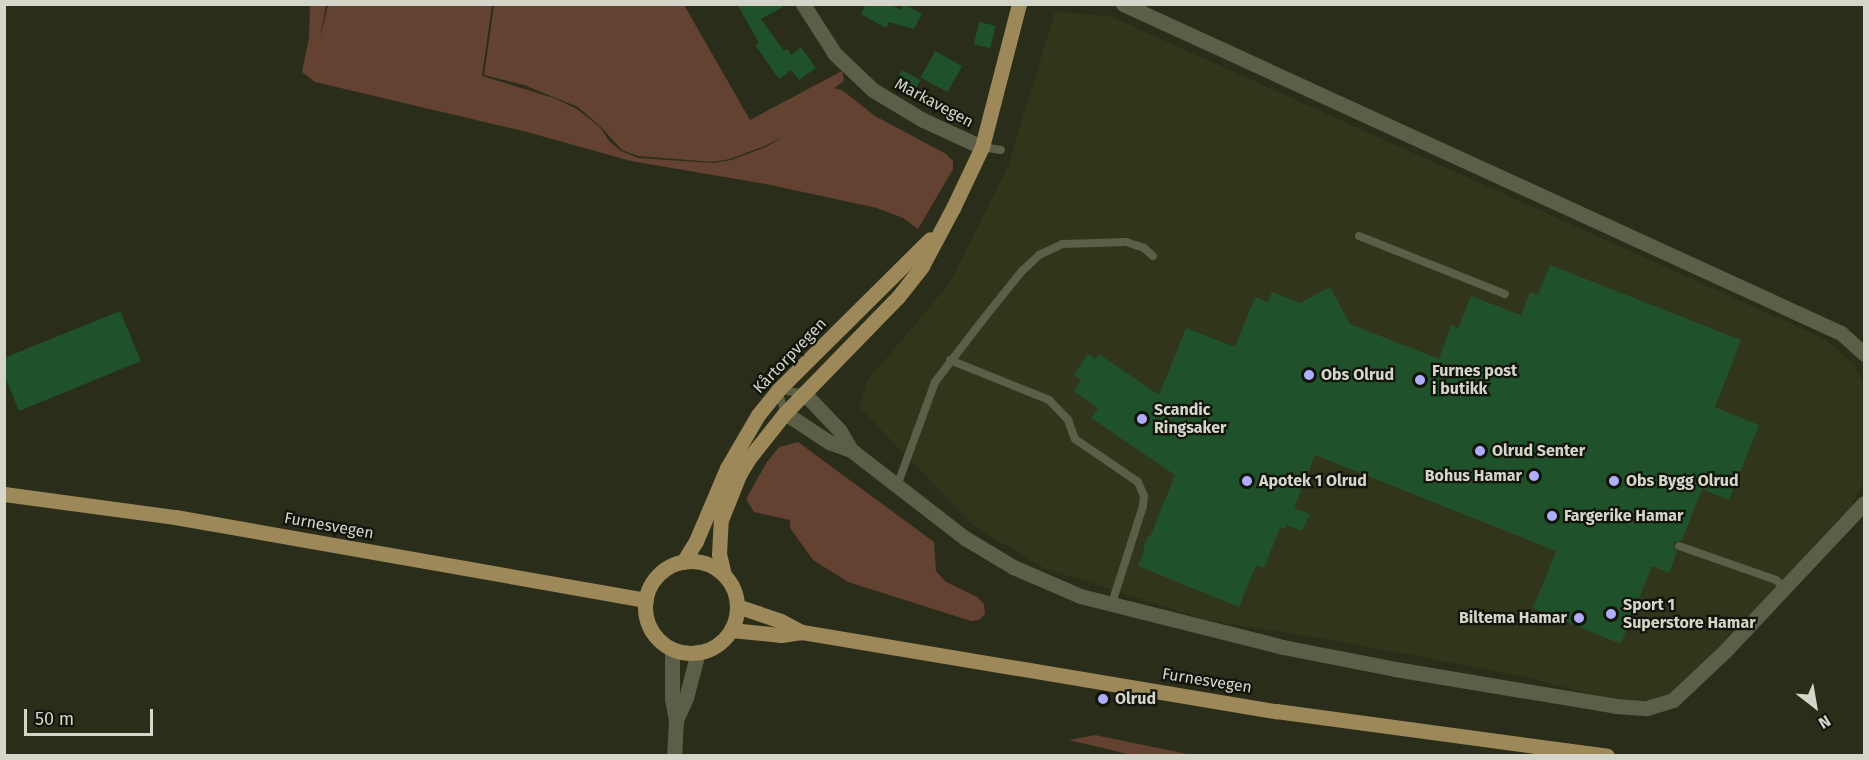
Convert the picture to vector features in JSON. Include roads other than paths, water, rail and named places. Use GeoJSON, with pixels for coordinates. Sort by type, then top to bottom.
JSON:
{"type":"FeatureCollection","features":[{"type":"Feature","properties":{"kind":"main road","name":"Kårtorpvegen"},"geometry":{"type":"LineString","coordinates":[[724,575],[718,540],[728,500],[750,457],[785,413],[898,297],[922,266],[953,208],[982,147],[1019,4]]}},
{"type":"Feature","properties":{"kind":"main road","name":"Kårtorpvegen"},"geometry":{"type":"LineString","coordinates":[[683,562],[696,541],[741,441],[778,390],[939,231]]}},
{"type":"Feature","properties":{"kind":"main road","name":"Furnesvegen"},"geometry":{"type":"LineString","coordinates":[[4,494],[175,517],[646,600]]}},
{"type":"Feature","properties":{"kind":"main road"},"geometry":{"type":"LineString","coordinates":[[683,562],[705,563],[724,575],[735,595],[737,606],[731,630],[717,645],[698,652],[672,649],[664,644],[651,629],[646,600],[649,590],[662,572],[683,562]]}},
{"type":"Feature","properties":{"kind":"main road","name":"Furnesvegen"},"geometry":{"type":"LineString","coordinates":[[737,606],[781,621],[802,632]]}},
{"type":"Feature","properties":{"kind":"main road","name":"Furnesvegen"},"geometry":{"type":"LineString","coordinates":[[731,630],[781,635],[802,632],[1276,711],[1607,756]]}},
{"type":"Feature","properties":{"kind":"street","name":"Markavegen"},"geometry":{"type":"LineString","coordinates":[[803,4],[835,54],[873,90],[923,120],[982,147]]}},
{"type":"Feature","properties":{"kind":"street"},"geometry":{"type":"LineString","coordinates":[[1123,4],[1841,333],[1864,354]]}},
{"type":"Feature","properties":{"kind":"street"},"geometry":{"type":"LineString","coordinates":[[804,393],[840,431],[850,450]]}},
{"type":"Feature","properties":{"kind":"street"},"geometry":{"type":"LineString","coordinates":[[785,413],[829,441],[850,450],[955,531],[1013,567],[1053,587],[1111,606],[1283,647],[1395,669],[1616,706],[1647,708],[1661,706],[1685,690],[1786,589],[1864,502]]}},
{"type":"Feature","properties":{"kind":"street"},"geometry":{"type":"LineString","coordinates":[[672,649],[672,698],[676,720],[674,756]]}},
{"type":"Feature","properties":{"kind":"street"},"geometry":{"type":"LineString","coordinates":[[676,720],[686,698],[698,652]]}},
{"type":"Feature","properties":{"kind":"lane"},"geometry":{"type":"LineString","coordinates":[[982,147],[1001,150]]}},
{"type":"Feature","properties":{"kind":"lane"},"geometry":{"type":"LineString","coordinates":[[1359,236],[1505,294]]}},
{"type":"Feature","properties":{"kind":"lane"},"geometry":{"type":"LineString","coordinates":[[897,486],[935,382],[1022,270],[1049,248],[1063,244],[1126,242],[1144,248],[1153,256]]}},
{"type":"Feature","properties":{"kind":"lane"},"geometry":{"type":"LineString","coordinates":[[950,360],[1048,400],[1068,420],[1075,439],[1138,482],[1144,496],[1143,506],[1111,606]]}},
{"type":"Feature","properties":{"kind":"lane"},"geometry":{"type":"LineString","coordinates":[[785,413],[778,390],[804,393]]}},
{"type":"Feature","properties":{"kind":"lane"},"geometry":{"type":"LineString","coordinates":[[1680,546],[1776,580],[1786,589]]}},
{"type":"Feature","properties":{"kind":"place","name":"Obs Olrud"},"geometry":{"type":"Point","coordinates":[1309,375]}},
{"type":"Feature","properties":{"kind":"place","name":"Furnes post i butikk"},"geometry":{"type":"Point","coordinates":[1420,380]}},
{"type":"Feature","properties":{"kind":"place","name":"Scandic Ringsaker"},"geometry":{"type":"Point","coordinates":[1142,419]}},
{"type":"Feature","properties":{"kind":"place","name":"Olrud Senter"},"geometry":{"type":"Point","coordinates":[1480,451]}},
{"type":"Feature","properties":{"kind":"place","name":"Bohus Hamar"},"geometry":{"type":"Point","coordinates":[1534,476]}},
{"type":"Feature","properties":{"kind":"place","name":"Apotek 1 Olrud"},"geometry":{"type":"Point","coordinates":[1247,481]}},
{"type":"Feature","properties":{"kind":"place","name":"Obs Bygg Olrud"},"geometry":{"type":"Point","coordinates":[1614,481]}},
{"type":"Feature","properties":{"kind":"place","name":"Fargerike Hamar"},"geometry":{"type":"Point","coordinates":[1552,516]}},
{"type":"Feature","properties":{"kind":"place","name":"Sport 1 Superstore Hamar"},"geometry":{"type":"Point","coordinates":[1611,614]}},
{"type":"Feature","properties":{"kind":"place","name":"Biltema Hamar"},"geometry":{"type":"Point","coordinates":[1579,618]}},
{"type":"Feature","properties":{"kind":"place","name":"Olrud"},"geometry":{"type":"Point","coordinates":[1103,699]}}]}
